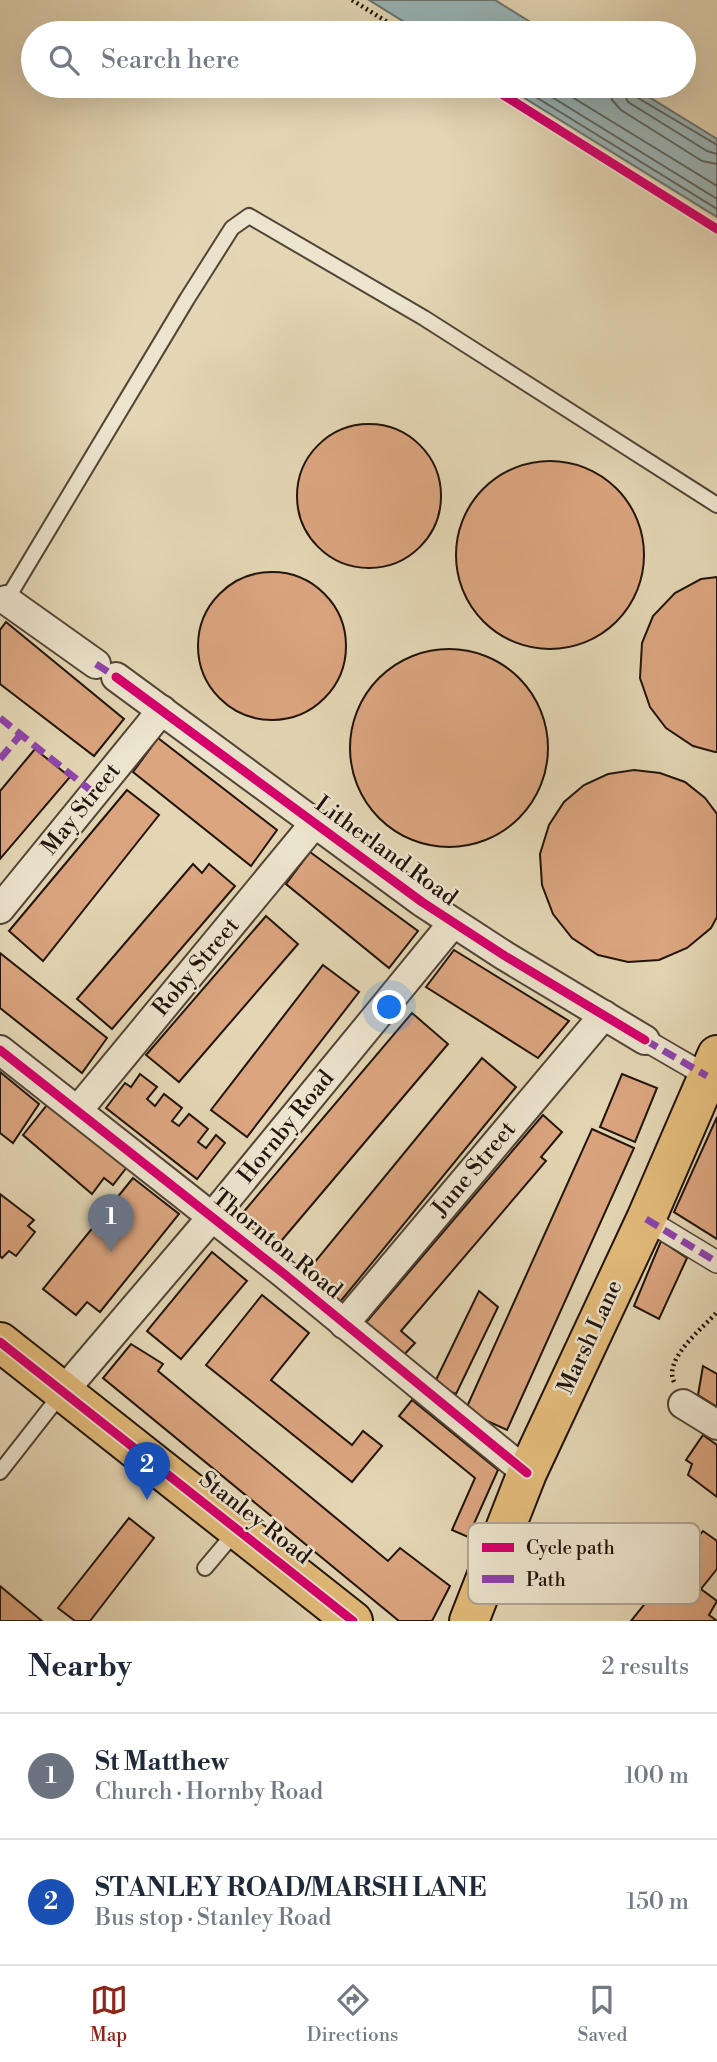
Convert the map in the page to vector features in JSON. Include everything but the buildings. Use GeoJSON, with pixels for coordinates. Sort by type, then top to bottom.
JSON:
{"type":"FeatureCollection","features":[{"type":"Feature","properties":{"kind":"main road","name":"Marsh Lane"},"geometry":{"type":"LineString","coordinates":[[507,1523],[527,1473],[714,1072]]}},
{"type":"Feature","properties":{"kind":"main road","name":"Stanley Road"},"geometry":{"type":"LineString","coordinates":[[0,1342],[353,1621]]}},
{"type":"Feature","properties":{"kind":"main road","name":"Marsh Lane"},"geometry":{"type":"LineString","coordinates":[[469,1621],[476,1604]]}},
{"type":"Feature","properties":{"kind":"street","name":"Litherland Road"},"geometry":{"type":"LineString","coordinates":[[4,596],[453,923],[645,1040],[714,1072]]}},
{"type":"Feature","properties":{"kind":"street","name":"May Street"},"geometry":{"type":"LineString","coordinates":[[0,909],[162,710]]}},
{"type":"Feature","properties":{"kind":"street","name":"Roby Street"},"geometry":{"type":"LineString","coordinates":[[78,1110],[314,824]]}},
{"type":"Feature","properties":{"kind":"street","name":"Hornby Road"},"geometry":{"type":"LineString","coordinates":[[62,1393],[212,1217],[453,923]]}},
{"type":"Feature","properties":{"kind":"street","name":"June Street"},"geometry":{"type":"LineString","coordinates":[[344,1324],[604,1015]]}},
{"type":"Feature","properties":{"kind":"street","name":"Thornton Road"},"geometry":{"type":"LineString","coordinates":[[0,1050],[212,1217],[527,1473]]}},
{"type":"Feature","properties":{"kind":"street"},"geometry":{"type":"LineString","coordinates":[[646,1219],[717,1262]]}},
{"type":"Feature","properties":{"kind":"street"},"geometry":{"type":"LineString","coordinates":[[683,1404],[717,1425]]}},
{"type":"Feature","properties":{"kind":"lane"},"geometry":{"type":"LineString","coordinates":[[4,596],[232,228],[249,216],[424,318],[717,505]]}},
{"type":"Feature","properties":{"kind":"lane"},"geometry":{"type":"LineString","coordinates":[[0,1472],[62,1393]]}},
{"type":"Feature","properties":{"kind":"lane"},"geometry":{"type":"LineString","coordinates":[[205,1568],[238,1529]]}},
{"type":"Feature","properties":{"kind":"path"},"geometry":{"type":"LineString","coordinates":[[352,0],[386,21]]}},
{"type":"Feature","properties":{"kind":"path"},"geometry":{"type":"LineString","coordinates":[[508,98],[717,229]]}},
{"type":"Feature","properties":{"kind":"path"},"geometry":{"type":"LineString","coordinates":[[683,1404],[671,1376],[677,1357],[717,1312]]}},
{"type":"Feature","properties":{"kind":"water"},"geometry":{"type":"Polygon","coordinates":[[[369,0],[495,0],[529,21],[403,21],[369,0]]]}},
{"type":"Feature","properties":{"kind":"water"},"geometry":{"type":"Polygon","coordinates":[[[524,98],[650,98],[717,139],[717,217],[524,98]]]}},
{"type":"Feature","properties":{"kind":"marked path"},"geometry":{"type":"LineString","coordinates":[[96,664],[116,677]]}},
{"type":"Feature","properties":{"kind":"marked path"},"geometry":{"type":"LineString","coordinates":[[0,718],[94,793]]}},
{"type":"Feature","properties":{"kind":"marked path"},"geometry":{"type":"LineString","coordinates":[[0,759],[21,734]]}},
{"type":"Feature","properties":{"kind":"marked path"},"geometry":{"type":"LineString","coordinates":[[645,1040],[707,1076]]}},
{"type":"Feature","properties":{"kind":"marked path"},"geometry":{"type":"LineString","coordinates":[[646,1219],[717,1262]]}},
{"type":"Feature","properties":{"kind":"cycle path"},"geometry":{"type":"LineString","coordinates":[[508,98],[717,229]]}},
{"type":"Feature","properties":{"kind":"cycle path"},"geometry":{"type":"LineString","coordinates":[[116,677],[422,902],[505,956],[645,1040]]}},
{"type":"Feature","properties":{"kind":"cycle path"},"geometry":{"type":"LineString","coordinates":[[0,1050],[283,1273],[527,1473]]}},
{"type":"Feature","properties":{"kind":"cycle path"},"geometry":{"type":"LineString","coordinates":[[0,1342],[353,1621]]}},
{"type":"Feature","properties":{"kind":"place","name":"St Matthew"},"geometry":{"type":"Point","coordinates":[111,1252]}},
{"type":"Feature","properties":{"kind":"place","name":"STANLEY ROAD/MARSH LANE"},"geometry":{"type":"Point","coordinates":[147,1500]}}]}
